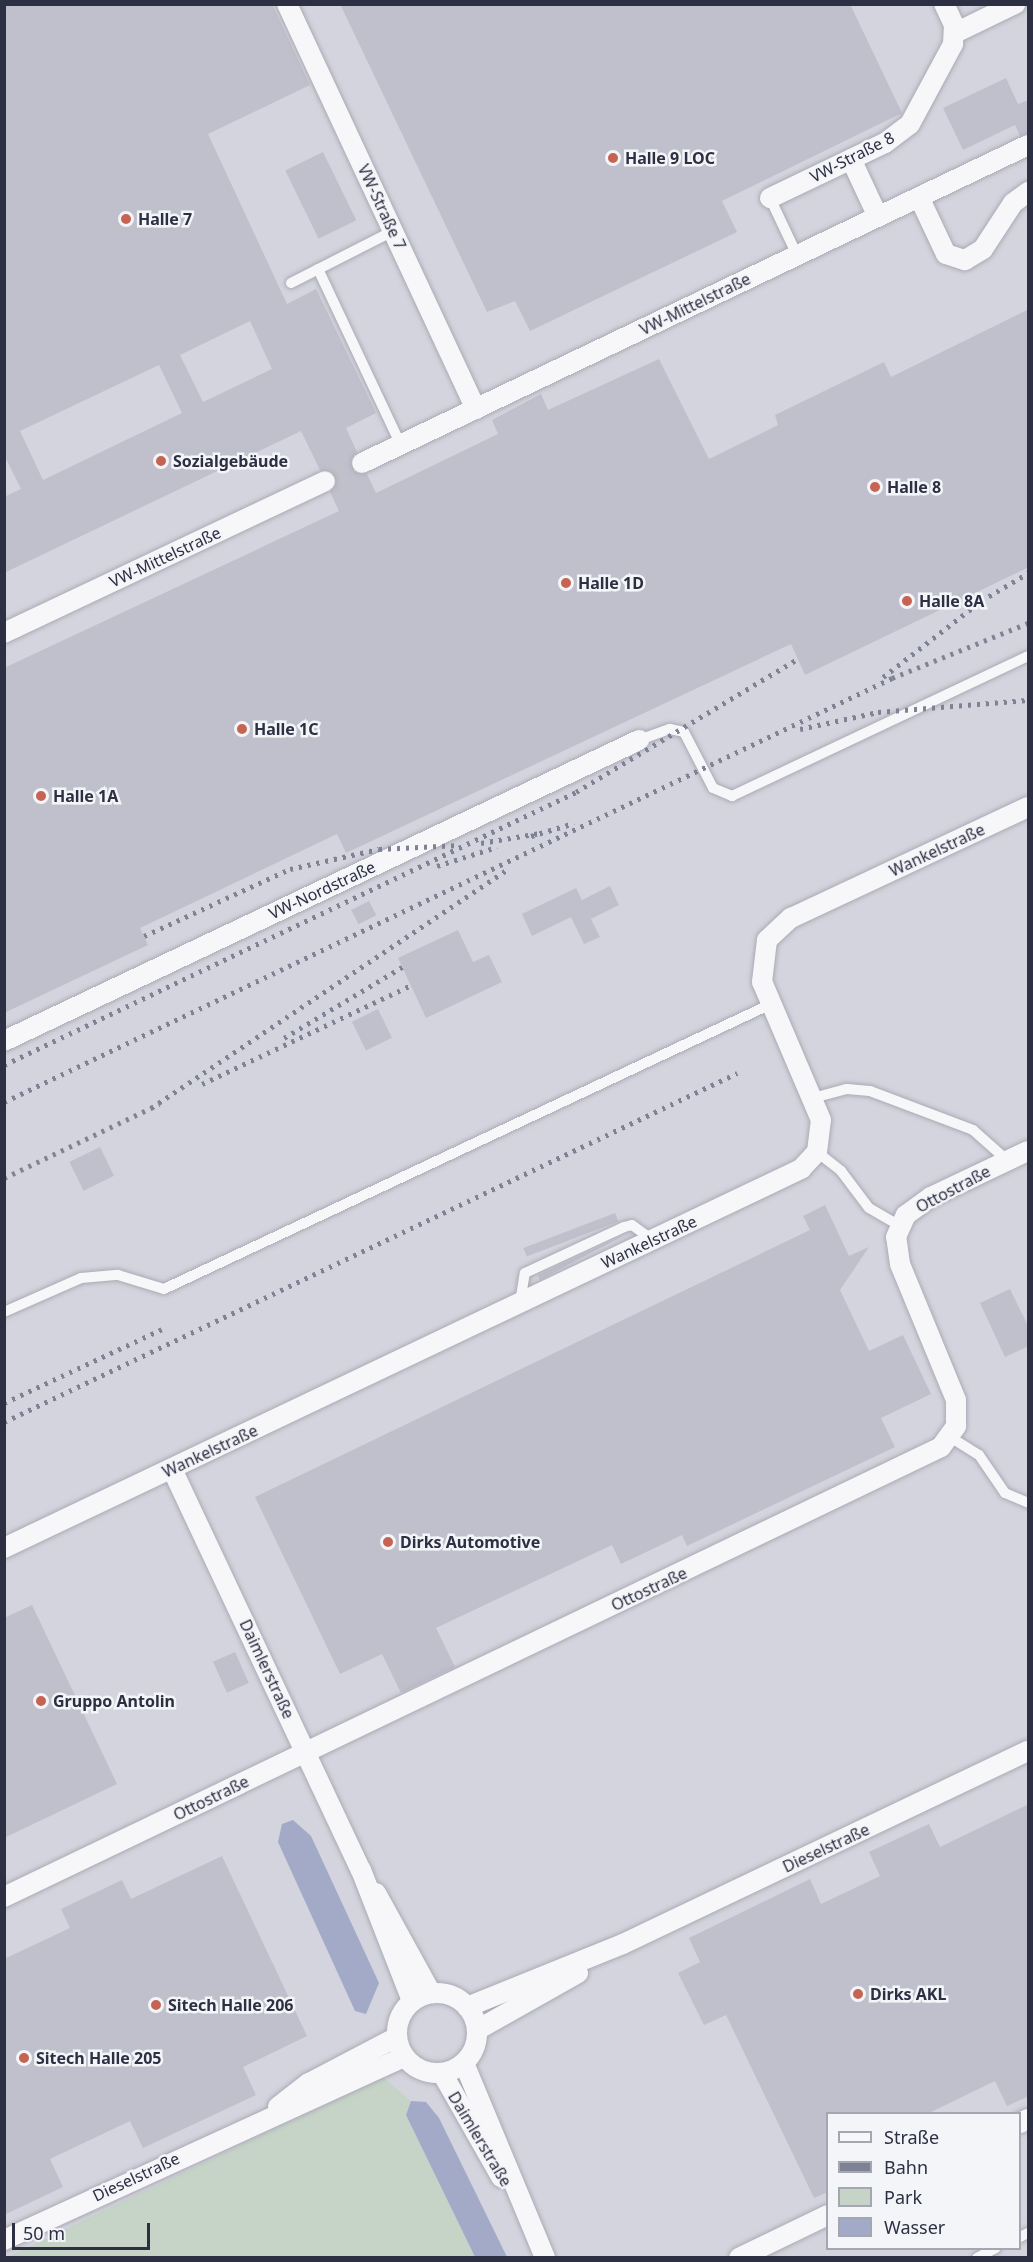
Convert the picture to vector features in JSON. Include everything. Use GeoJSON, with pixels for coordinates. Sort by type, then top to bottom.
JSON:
{"type":"FeatureCollection","features":[{"type":"Feature","properties":{"kind":"street","name":"VW-Straße 7"},"geometry":{"type":"LineString","coordinates":[[287,4],[476,409]]}},
{"type":"Feature","properties":{"kind":"street"},"geometry":{"type":"LineString","coordinates":[[944,4],[955,33],[1015,4]]}},
{"type":"Feature","properties":{"kind":"street","name":"VW-Straße 8"},"geometry":{"type":"LineString","coordinates":[[770,198],[850,159],[910,124],[955,33]]}},
{"type":"Feature","properties":{"kind":"street","name":"VW-Mittelstraße"},"geometry":{"type":"LineString","coordinates":[[362,463],[1029,145]]}},
{"type":"Feature","properties":{"kind":"street"},"geometry":{"type":"LineString","coordinates":[[850,159],[878,217]]}},
{"type":"Feature","properties":{"kind":"street"},"geometry":{"type":"LineString","coordinates":[[919,197],[946,254],[965,260],[983,249],[1013,203],[1029,192]]}},
{"type":"Feature","properties":{"kind":"street","name":"VW-Mittelstraße"},"geometry":{"type":"LineString","coordinates":[[4,633],[325,481]]}},
{"type":"Feature","properties":{"kind":"street","name":"VW-Nordstraße"},"geometry":{"type":"LineString","coordinates":[[4,1041],[639,740]]}},
{"type":"Feature","properties":{"kind":"street","name":"Wankelstraße"},"geometry":{"type":"LineString","coordinates":[[4,1548],[791,1174],[817,1152],[822,1132],[813,1098],[769,1005],[760,967],[767,940],[777,928],[1029,807]]}},
{"type":"Feature","properties":{"kind":"street","name":"Ottostraße"},"geometry":{"type":"LineString","coordinates":[[4,1898],[931,1455],[951,1437],[956,1400],[900,1264],[899,1225],[931,1197],[1029,1151]]}},
{"type":"Feature","properties":{"kind":"street","name":"Daimlerstraße"},"geometry":{"type":"LineString","coordinates":[[172,1469],[361,1870],[412,2001]]}},
{"type":"Feature","properties":{"kind":"street","name":"Dieselstraße"},"geometry":{"type":"LineString","coordinates":[[467,2007],[623,1944],[1029,1751]]}},
{"type":"Feature","properties":{"kind":"street","name":"Daimlerstraße"},"geometry":{"type":"LineString","coordinates":[[361,1870],[431,1994]]}},
{"type":"Feature","properties":{"kind":"street","name":"Dieselstraße"},"geometry":{"type":"LineString","coordinates":[[477,2030],[623,1944]]}},
{"type":"Feature","properties":{"kind":"street"},"geometry":{"type":"LineString","coordinates":[[404,2057],[397,2037],[400,2017],[412,2001],[431,1994],[451,1995],[467,2007],[477,2030],[464,2063]]}},
{"type":"Feature","properties":{"kind":"street","name":"Dieselstraße"},"geometry":{"type":"LineString","coordinates":[[268,2115],[309,2083],[397,2037]]}},
{"type":"Feature","properties":{"kind":"street","name":"Daimlerstraße"},"geometry":{"type":"LineString","coordinates":[[404,2057],[425,2071],[441,2073],[464,2063],[520,2205],[545,2258]]}},
{"type":"Feature","properties":{"kind":"street","name":"Dieselstraße"},"geometry":{"type":"LineString","coordinates":[[4,2240],[268,2115],[317,2099],[404,2057]]}},
{"type":"Feature","properties":{"kind":"street","name":"Daimlerstraße"},"geometry":{"type":"LineString","coordinates":[[441,2073],[520,2205]]}},
{"type":"Feature","properties":{"kind":"street"},"geometry":{"type":"LineString","coordinates":[[739,2258],[826,2216]]}},
{"type":"Feature","properties":{"kind":"lane"},"geometry":{"type":"LineString","coordinates":[[770,198],[797,255]]}},
{"type":"Feature","properties":{"kind":"lane"},"geometry":{"type":"LineString","coordinates":[[291,283],[393,231]]}},
{"type":"Feature","properties":{"kind":"lane"},"geometry":{"type":"LineString","coordinates":[[318,269],[401,445]]}},
{"type":"Feature","properties":{"kind":"lane"},"geometry":{"type":"LineString","coordinates":[[639,740],[670,729],[684,732],[713,788],[732,796],[1029,656]]}},
{"type":"Feature","properties":{"kind":"lane"},"geometry":{"type":"LineString","coordinates":[[4,1312],[81,1278],[118,1275],[164,1289],[769,1005]]}},
{"type":"Feature","properties":{"kind":"lane"},"geometry":{"type":"LineString","coordinates":[[813,1098],[847,1089],[870,1092],[973,1130],[1008,1161]]}},
{"type":"Feature","properties":{"kind":"lane"},"geometry":{"type":"LineString","coordinates":[[817,1152],[841,1171],[869,1208],[899,1225]]}},
{"type":"Feature","properties":{"kind":"lane"},"geometry":{"type":"LineString","coordinates":[[951,1437],[979,1455],[1005,1493],[1029,1503]]}},
{"type":"Feature","properties":{"kind":"lane"},"geometry":{"type":"LineString","coordinates":[[976,2258],[992,2250]]}},
{"type":"Feature","properties":{"kind":"shaded area"},"geometry":{"type":"Polygon","coordinates":[[[5,5],[1028,5],[1028,2257],[5,2258],[5,5]]]}},
{"type":"Feature","properties":{"kind":"green space"},"geometry":{"type":"Polygon","coordinates":[[[383,2077],[411,2101],[406,2115],[475,2257],[5,2258],[383,2077]]]}},
{"type":"Feature","properties":{"kind":"water"},"geometry":{"type":"Polygon","coordinates":[[[293,1820],[311,1836],[379,1983],[366,2014],[355,2011],[278,1842],[282,1824],[293,1820]]]}},
{"type":"Feature","properties":{"kind":"water"},"geometry":{"type":"Polygon","coordinates":[[[411,2101],[426,2102],[439,2118],[507,2257],[475,2257],[406,2115],[411,2101]]]}},
{"type":"Feature","properties":{"kind":"building"},"geometry":{"type":"Polygon","coordinates":[[[4,4],[272,4],[310,85],[208,134],[287,304],[316,289],[376,413],[346,428],[357,452],[351,468],[367,474],[376,493],[498,434],[492,420],[541,394],[548,410],[659,359],[709,459],[778,425],[775,415],[884,362],[891,377],[1029,309],[1029,567],[805,675],[791,644],[346,853],[337,834],[140,928],[148,945],[4,1013],[4,668],[339,511],[330,492],[336,476],[320,470],[301,431],[4,573],[4,497],[21,489],[4,455],[4,4]],[[250,321],[180,355],[203,402],[272,369],[250,321]],[[159,365],[20,431],[43,480],[182,413],[159,365]]]}},
{"type":"Feature","properties":{"kind":"building","name":"Halle 9 LOC"},"geometry":{"type":"Polygon","coordinates":[[[340,4],[850,4],[902,113],[722,201],[737,232],[530,331],[515,301],[487,312],[340,4]]]}},
{"type":"Feature","properties":{"kind":"building"},"geometry":{"type":"Polygon","coordinates":[[[1006,78],[1018,104],[1029,100],[1029,133],[1020,136],[1015,125],[963,150],[943,108],[1006,78]]]}},
{"type":"Feature","properties":{"kind":"building"},"geometry":{"type":"Polygon","coordinates":[[[323,152],[356,220],[319,239],[285,170],[323,152]]]}},
{"type":"Feature","properties":{"kind":"building"},"geometry":{"type":"Polygon","coordinates":[[[610,886],[619,905],[591,919],[600,937],[584,944],[571,917],[532,936],[522,914],[576,888],[582,900],[610,886]]]}},
{"type":"Feature","properties":{"kind":"building"},"geometry":{"type":"Polygon","coordinates":[[[369,901],[376,915],[358,924],[351,910],[369,901]]]}},
{"type":"Feature","properties":{"kind":"building"},"geometry":{"type":"Polygon","coordinates":[[[458,930],[473,962],[489,955],[502,982],[426,1018],[398,958],[458,930]]]}},
{"type":"Feature","properties":{"kind":"building"},"geometry":{"type":"Polygon","coordinates":[[[378,1009],[392,1038],[366,1050],[352,1022],[378,1009]]]}},
{"type":"Feature","properties":{"kind":"building"},"geometry":{"type":"Polygon","coordinates":[[[100,1147],[114,1176],[83,1191],[69,1162],[100,1147]]]}},
{"type":"Feature","properties":{"kind":"building"},"geometry":{"type":"Polygon","coordinates":[[[825,1205],[849,1256],[869,1247],[840,1290],[869,1351],[903,1335],[931,1394],[881,1418],[895,1447],[687,1546],[682,1535],[621,1564],[612,1545],[436,1628],[455,1667],[401,1693],[382,1654],[340,1674],[255,1497],[810,1230],[803,1216],[825,1205]]]}},
{"type":"Feature","properties":{"kind":"building"},"geometry":{"type":"Polygon","coordinates":[[[615,1213],[618,1221],[527,1257],[524,1248],[615,1213]]]}},
{"type":"Feature","properties":{"kind":"building"},"geometry":{"type":"Polygon","coordinates":[[[624,1235],[540,1280],[538,1275],[624,1235]]]}},
{"type":"Feature","properties":{"kind":"building"},"geometry":{"type":"Polygon","coordinates":[[[1010,1289],[1029,1328],[1029,1346],[1005,1357],[980,1303],[1010,1289]]]}},
{"type":"Feature","properties":{"kind":"building","name":"Gruppo Antolin"},"geometry":{"type":"Polygon","coordinates":[[[32,1605],[117,1784],[4,1838],[4,1618],[32,1605]]]}},
{"type":"Feature","properties":{"kind":"building"},"geometry":{"type":"Polygon","coordinates":[[[235,1652],[249,1683],[227,1693],[213,1662],[235,1652]]]}},
{"type":"Feature","properties":{"kind":"building","name":"Dirks AKL"},"geometry":{"type":"Polygon","coordinates":[[[1029,1804],[1029,2096],[1007,2106],[995,2081],[931,2112],[826,2112],[826,2193],[814,2198],[726,2015],[704,2025],[678,1973],[700,1962],[689,1938],[810,1879],[821,1904],[880,1876],[869,1852],[929,1824],[940,1847],[1029,1804]]]}},
{"type":"Feature","properties":{"kind":"building","name":"Sitech Halle 206"},"geometry":{"type":"Polygon","coordinates":[[[222,1856],[307,2036],[243,2067],[256,2095],[143,2148],[130,2121],[50,2159],[63,2187],[4,2215],[4,1959],[70,1928],[61,1909],[122,1880],[131,1899],[222,1856]]]}},
{"type":"Feature","properties":{"kind":"tunnel"},"geometry":{"type":"LineString","coordinates":[[325,481],[362,463]]}},
{"type":"Feature","properties":{"kind":"railway"},"geometry":{"type":"LineString","coordinates":[[883,677],[981,601],[1028,573]]}},
{"type":"Feature","properties":{"kind":"railway"},"geometry":{"type":"LineString","coordinates":[[4,1102],[892,678],[1028,623]]}},
{"type":"Feature","properties":{"kind":"railway"},"geometry":{"type":"LineString","coordinates":[[4,1065],[576,792],[797,659]]}},
{"type":"Feature","properties":{"kind":"railway"},"geometry":{"type":"LineString","coordinates":[[800,729],[878,712],[1028,700]]}},
{"type":"Feature","properties":{"kind":"railway"},"geometry":{"type":"LineString","coordinates":[[531,836],[574,823]]}},
{"type":"Feature","properties":{"kind":"railway"},"geometry":{"type":"LineString","coordinates":[[481,843],[540,833]]}},
{"type":"Feature","properties":{"kind":"railway"},"geometry":{"type":"LineString","coordinates":[[144,936],[290,869],[379,849],[460,845]]}},
{"type":"Feature","properties":{"kind":"railway"},"geometry":{"type":"LineString","coordinates":[[437,866],[497,847]]}},
{"type":"Feature","properties":{"kind":"railway"},"geometry":{"type":"LineString","coordinates":[[151,1108],[507,870]]}},
{"type":"Feature","properties":{"kind":"railway"},"geometry":{"type":"LineString","coordinates":[[284,1038],[402,967]]}},
{"type":"Feature","properties":{"kind":"railway"},"geometry":{"type":"LineString","coordinates":[[202,1084],[411,985]]}},
{"type":"Feature","properties":{"kind":"railway"},"geometry":{"type":"LineString","coordinates":[[4,1422],[737,1073]]}},
{"type":"Feature","properties":{"kind":"railway"},"geometry":{"type":"LineString","coordinates":[[4,1178],[159,1104]]}},
{"type":"Feature","properties":{"kind":"railway"},"geometry":{"type":"LineString","coordinates":[[4,1403],[162,1329]]}},
{"type":"Feature","properties":{"kind":"place","name":"Halle 9 LOC"},"geometry":{"type":"Point","coordinates":[613,158]}},
{"type":"Feature","properties":{"kind":"place","name":"Halle 7"},"geometry":{"type":"Point","coordinates":[126,219]}},
{"type":"Feature","properties":{"kind":"place","name":"Sozialgebäude"},"geometry":{"type":"Point","coordinates":[161,461]}},
{"type":"Feature","properties":{"kind":"place","name":"Halle 8"},"geometry":{"type":"Point","coordinates":[875,487]}},
{"type":"Feature","properties":{"kind":"place","name":"Halle 1D"},"geometry":{"type":"Point","coordinates":[566,583]}},
{"type":"Feature","properties":{"kind":"place","name":"Halle 8A"},"geometry":{"type":"Point","coordinates":[907,601]}},
{"type":"Feature","properties":{"kind":"place","name":"Halle 1C"},"geometry":{"type":"Point","coordinates":[242,729]}},
{"type":"Feature","properties":{"kind":"place","name":"Halle 1A"},"geometry":{"type":"Point","coordinates":[41,796]}},
{"type":"Feature","properties":{"kind":"place","name":"Dirks Automotive"},"geometry":{"type":"Point","coordinates":[388,1542]}},
{"type":"Feature","properties":{"kind":"place","name":"Gruppo Antolin"},"geometry":{"type":"Point","coordinates":[41,1701]}},
{"type":"Feature","properties":{"kind":"place","name":"Dirks AKL"},"geometry":{"type":"Point","coordinates":[858,1994]}},
{"type":"Feature","properties":{"kind":"place","name":"Sitech Halle 206"},"geometry":{"type":"Point","coordinates":[156,2005]}},
{"type":"Feature","properties":{"kind":"place","name":"Sitech Halle 205"},"geometry":{"type":"Point","coordinates":[24,2058]}}]}
